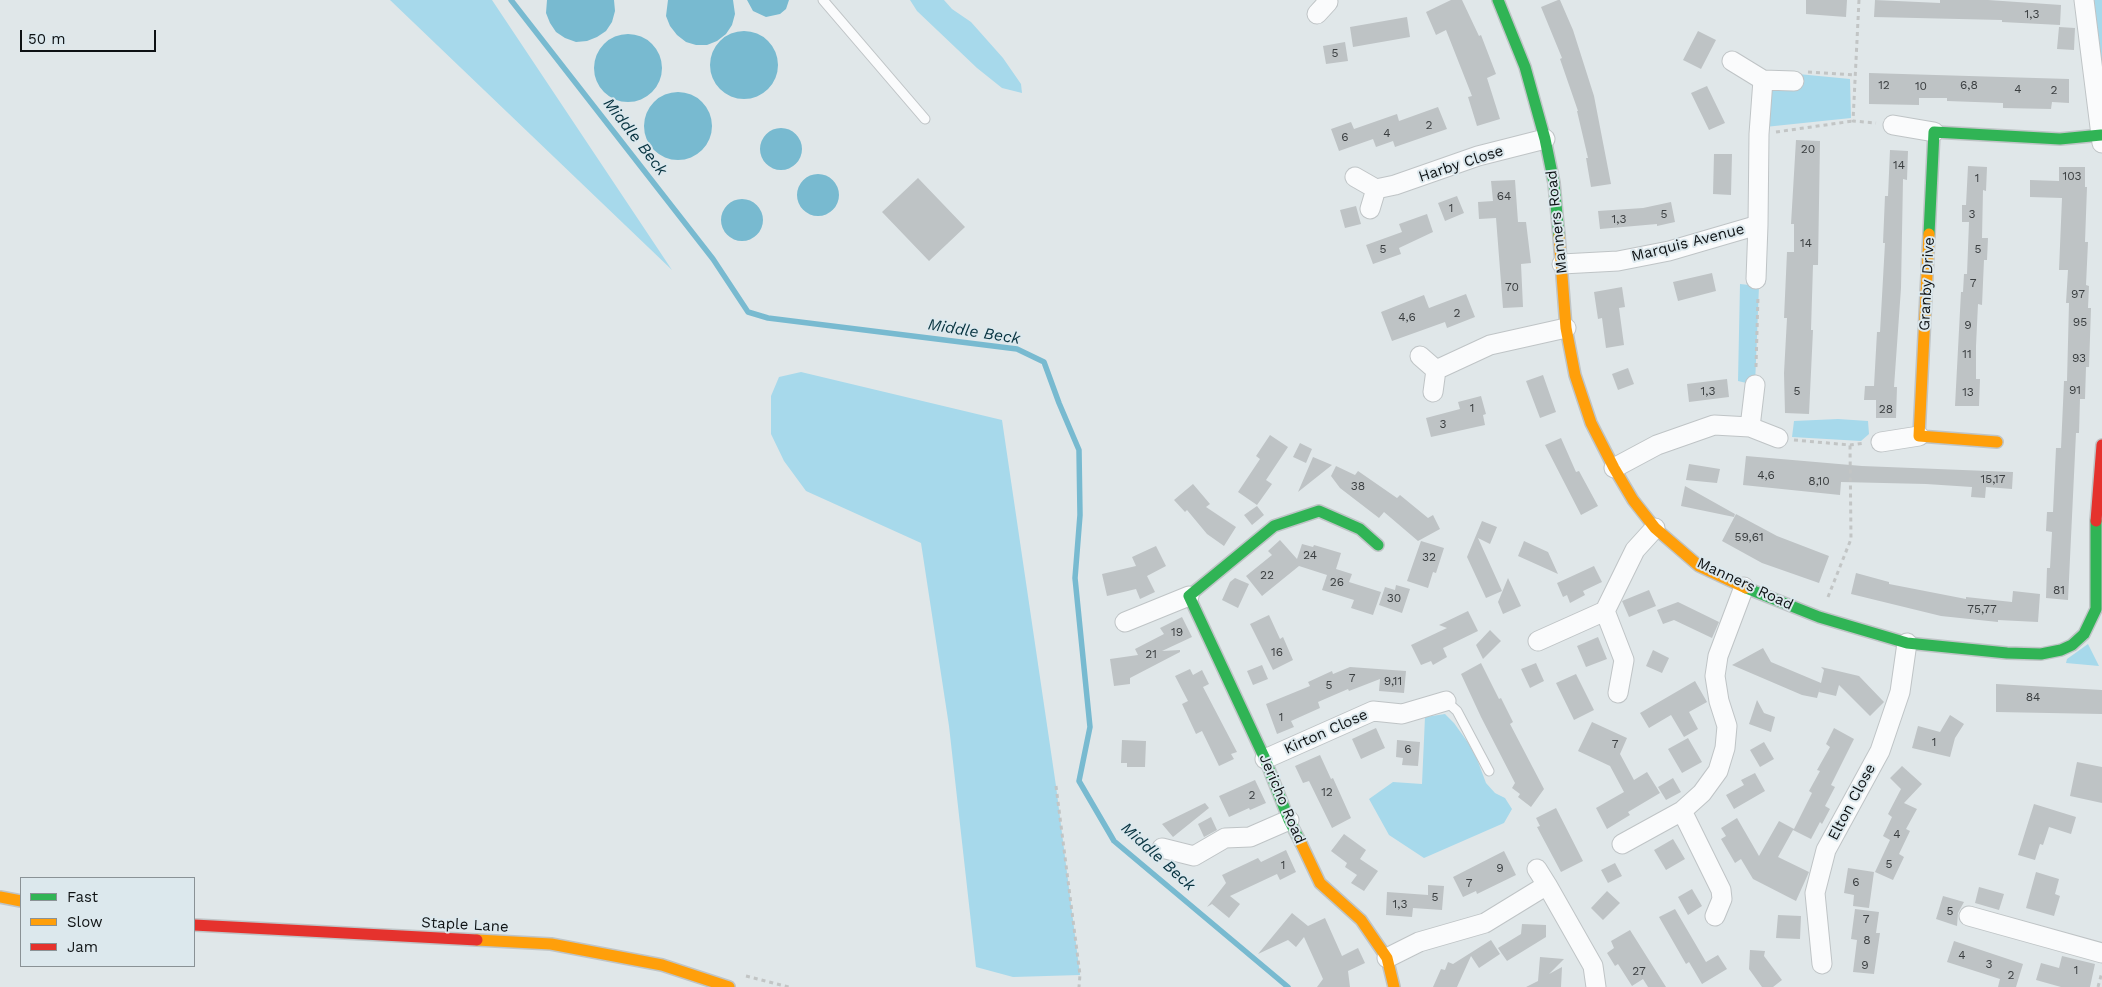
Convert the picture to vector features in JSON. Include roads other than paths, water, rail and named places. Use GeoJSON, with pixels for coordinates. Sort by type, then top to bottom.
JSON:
{"type":"FeatureCollection","features":[{"type":"Feature","properties":{"kind":"street","name":"Manners Road"},"geometry":{"type":"LineString","coordinates":[[1498,0],[1525,67],[1545,139],[1554,183],[1566,328],[1575,375],[1591,423],[1633,500],[1655,528],[1699,566],[1744,587],[1819,616],[1907,642],[2007,653],[2041,654],[2061,650],[2072,645],[2084,634],[2096,609],[2100,567],[2096,522],[2102,445]]}},
{"type":"Feature","properties":{"kind":"street"},"geometry":{"type":"LineString","coordinates":[[1893,125],[1934,132],[2060,139],[2101,139],[2084,0]]}},
{"type":"Feature","properties":{"kind":"street"},"geometry":{"type":"LineString","coordinates":[[1732,61],[1763,80],[1794,81]]}},
{"type":"Feature","properties":{"kind":"street","name":"Marquis Avenue"},"geometry":{"type":"LineString","coordinates":[[1562,264],[1618,261],[1669,251],[1758,225],[1759,134],[1763,80]]}},
{"type":"Feature","properties":{"kind":"street","name":"Granby Drive"},"geometry":{"type":"LineString","coordinates":[[1919,436],[1934,132]]}},
{"type":"Feature","properties":{"kind":"street","name":"Harby Close"},"geometry":{"type":"LineString","coordinates":[[1376,190],[1478,156],[1545,139]]}},
{"type":"Feature","properties":{"kind":"street"},"geometry":{"type":"LineString","coordinates":[[1355,177],[1376,190],[1370,209]]}},
{"type":"Feature","properties":{"kind":"street"},"geometry":{"type":"LineString","coordinates":[[1756,279],[1758,225]]}},
{"type":"Feature","properties":{"kind":"street"},"geometry":{"type":"LineString","coordinates":[[1436,370],[1490,345],[1566,328]]}},
{"type":"Feature","properties":{"kind":"street"},"geometry":{"type":"LineString","coordinates":[[1420,356],[1436,370]]}},
{"type":"Feature","properties":{"kind":"street"},"geometry":{"type":"LineString","coordinates":[[1433,392],[1436,370]]}},
{"type":"Feature","properties":{"kind":"street"},"geometry":{"type":"LineString","coordinates":[[1750,427],[1755,385]]}},
{"type":"Feature","properties":{"kind":"street"},"geometry":{"type":"LineString","coordinates":[[1614,468],[1657,445],[1714,425],[1750,427],[1778,438]]}},
{"type":"Feature","properties":{"kind":"street"},"geometry":{"type":"LineString","coordinates":[[1881,442],[1919,436],[1997,442]]}},
{"type":"Feature","properties":{"kind":"street"},"geometry":{"type":"LineString","coordinates":[[1125,622],[1189,596],[1274,526],[1319,511],[1360,529],[1378,545]]}},
{"type":"Feature","properties":{"kind":"street"},"geometry":{"type":"LineString","coordinates":[[1538,641],[1605,611],[1635,550],[1655,528]]}},
{"type":"Feature","properties":{"kind":"street"},"geometry":{"type":"LineString","coordinates":[[1622,844],[1682,811],[1702,793],[1718,771],[1725,748],[1727,726],[1719,701],[1715,676],[1718,656],[1744,587]]}},
{"type":"Feature","properties":{"kind":"street","name":"Jericho Road"},"geometry":{"type":"LineString","coordinates":[[1189,596],[1265,760],[1289,820],[1320,883],[1360,920],[1386,958],[1394,987]]}},
{"type":"Feature","properties":{"kind":"street"},"geometry":{"type":"LineString","coordinates":[[1605,611],[1624,660],[1618,693]]}},
{"type":"Feature","properties":{"kind":"street","name":"Elton Close"},"geometry":{"type":"LineString","coordinates":[[1822,964],[1816,893],[1826,850],[1880,751],[1900,692],[1907,642]]}},
{"type":"Feature","properties":{"kind":"street","name":"Kirton Close"},"geometry":{"type":"LineString","coordinates":[[1265,760],[1373,711],[1402,714],[1446,701]]}},
{"type":"Feature","properties":{"kind":"street"},"geometry":{"type":"LineString","coordinates":[[1682,811],[1721,890],[1722,899],[1715,916]]}},
{"type":"Feature","properties":{"kind":"street"},"geometry":{"type":"LineString","coordinates":[[1162,848],[1194,856],[1225,838],[1250,837],[1289,820]]}},
{"type":"Feature","properties":{"kind":"street"},"geometry":{"type":"LineString","coordinates":[[1386,958],[1419,942],[1485,923],[1542,877],[1592,966],[1596,987]]}},
{"type":"Feature","properties":{"kind":"street"},"geometry":{"type":"LineString","coordinates":[[0,897],[20,901]]}},
{"type":"Feature","properties":{"kind":"street"},"geometry":{"type":"LineString","coordinates":[[1969,916],[2102,953]]}},
{"type":"Feature","properties":{"kind":"street","name":"Staple Lane"},"geometry":{"type":"LineString","coordinates":[[195,925],[551,944],[662,965],[729,987]]}},
{"type":"Feature","properties":{"kind":"lane"},"geometry":{"type":"LineString","coordinates":[[823,0],[925,119]]}},
{"type":"Feature","properties":{"kind":"lane"},"geometry":{"type":"LineString","coordinates":[[1446,701],[1461,719],[1490,771]]}},
{"type":"Feature","properties":{"kind":"waterway","name":"Middle Beck"},"geometry":{"type":"LineString","coordinates":[[511,0],[713,259],[748,312],[768,318],[1017,349],[1044,362],[1079,450],[1080,515],[1075,578],[1090,727],[1079,781],[1114,841],[1288,987]]}}]}
